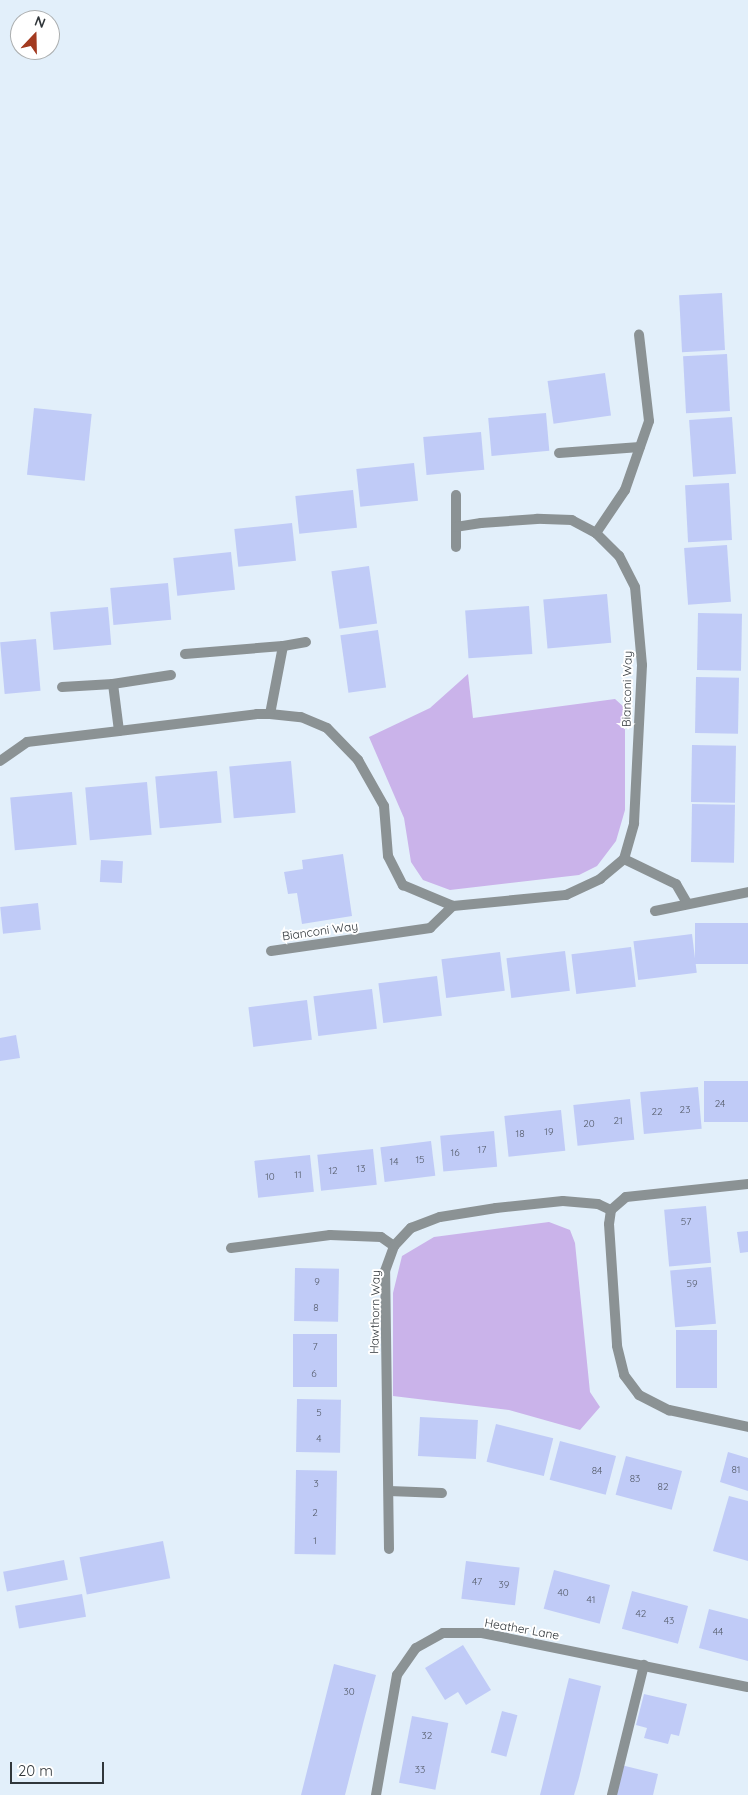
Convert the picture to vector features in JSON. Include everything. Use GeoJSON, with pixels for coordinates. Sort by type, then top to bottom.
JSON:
{"type":"FeatureCollection","features":[{"type":"Feature","properties":{"kind":"street"},"geometry":{"type":"LineString","coordinates":[[596,533],[625,490],[649,421],[639,335]]}},
{"type":"Feature","properties":{"kind":"street"},"geometry":{"type":"LineString","coordinates":[[559,453],[640,447]]}},
{"type":"Feature","properties":{"kind":"street"},"geometry":{"type":"LineString","coordinates":[[456,495],[456,547]]}},
{"type":"Feature","properties":{"kind":"street","name":"Bianconi Way"},"geometry":{"type":"LineString","coordinates":[[456,527],[537,519],[572,520],[596,533],[619,556],[635,587],[642,665],[634,823],[624,859]]}},
{"type":"Feature","properties":{"kind":"street"},"geometry":{"type":"LineString","coordinates":[[185,654],[283,646],[306,642]]}},
{"type":"Feature","properties":{"kind":"street"},"geometry":{"type":"LineString","coordinates":[[270,714],[283,646]]}},
{"type":"Feature","properties":{"kind":"street"},"geometry":{"type":"LineString","coordinates":[[62,687],[113,684],[171,675]]}},
{"type":"Feature","properties":{"kind":"street"},"geometry":{"type":"LineString","coordinates":[[113,684],[119,731]]}},
{"type":"Feature","properties":{"kind":"street"},"geometry":{"type":"LineString","coordinates":[[0,761],[28,742],[257,714],[301,717],[327,728],[358,760],[384,806],[388,856],[402,885],[453,906],[566,895],[600,879],[624,859],[676,884],[687,903]]}},
{"type":"Feature","properties":{"kind":"street"},"geometry":{"type":"LineString","coordinates":[[655,911],[748,892]]}},
{"type":"Feature","properties":{"kind":"street","name":"Bianconi Way"},"geometry":{"type":"LineString","coordinates":[[271,951],[430,928],[453,906]]}},
{"type":"Feature","properties":{"kind":"street"},"geometry":{"type":"LineString","coordinates":[[748,1184],[626,1196],[611,1210],[609,1224],[617,1337],[624,1375],[639,1395],[669,1410],[748,1427]]}},
{"type":"Feature","properties":{"kind":"street","name":"Hawthorn Way"},"geometry":{"type":"LineString","coordinates":[[389,1549],[385,1271],[394,1246],[411,1228],[440,1217],[563,1201],[598,1204],[611,1210]]}},
{"type":"Feature","properties":{"kind":"street"},"geometry":{"type":"LineString","coordinates":[[231,1248],[330,1235],[381,1237],[394,1246]]}},
{"type":"Feature","properties":{"kind":"street"},"geometry":{"type":"LineString","coordinates":[[389,1491],[442,1493]]}},
{"type":"Feature","properties":{"kind":"street","name":"Heather Lane"},"geometry":{"type":"LineString","coordinates":[[376,1795],[397,1675],[416,1648],[443,1633],[482,1633],[748,1687]]}},
{"type":"Feature","properties":{"kind":"street"},"geometry":{"type":"LineString","coordinates":[[612,1795],[644,1665]]}},
{"type":"Feature","properties":{"kind":"shaded area"},"geometry":{"type":"Polygon","coordinates":[[[468,674],[473,718],[615,699],[625,708],[625,810],[616,841],[597,866],[579,875],[450,890],[423,880],[411,862],[404,818],[369,737],[430,708],[468,674]]]}},
{"type":"Feature","properties":{"kind":"shaded area"},"geometry":{"type":"Polygon","coordinates":[[[549,1222],[570,1230],[575,1243],[590,1392],[600,1407],[580,1430],[509,1410],[393,1396],[393,1293],[402,1256],[434,1237],[549,1222]]]}},
{"type":"Feature","properties":{"kind":"building"},"geometry":{"type":"Polygon","coordinates":[[[722,293],[725,350],[682,352],[679,295],[722,293]]]}},
{"type":"Feature","properties":{"kind":"building"},"geometry":{"type":"Polygon","coordinates":[[[727,354],[730,411],[686,413],[683,356],[727,354]]]}},
{"type":"Feature","properties":{"kind":"building"},"geometry":{"type":"Polygon","coordinates":[[[605,373],[611,416],[554,424],[548,381],[605,373]]]}},
{"type":"Feature","properties":{"kind":"building"},"geometry":{"type":"Polygon","coordinates":[[[34,408],[92,414],[85,481],[27,475],[34,408]]]}},
{"type":"Feature","properties":{"kind":"building"},"geometry":{"type":"Polygon","coordinates":[[[546,413],[549,451],[492,456],[488,418],[546,413]]]}},
{"type":"Feature","properties":{"kind":"building"},"geometry":{"type":"Polygon","coordinates":[[[732,417],[736,474],[693,477],[689,420],[732,417]]]}},
{"type":"Feature","properties":{"kind":"building"},"geometry":{"type":"Polygon","coordinates":[[[481,432],[484,470],[427,475],[423,437],[481,432]]]}},
{"type":"Feature","properties":{"kind":"building"},"geometry":{"type":"Polygon","coordinates":[[[414,463],[418,501],[360,507],[356,469],[414,463]]]}},
{"type":"Feature","properties":{"kind":"building"},"geometry":{"type":"Polygon","coordinates":[[[729,483],[732,540],[688,542],[685,485],[729,483]]]}},
{"type":"Feature","properties":{"kind":"building"},"geometry":{"type":"Polygon","coordinates":[[[353,490],[357,528],[299,534],[295,496],[353,490]]]}},
{"type":"Feature","properties":{"kind":"building"},"geometry":{"type":"Polygon","coordinates":[[[292,523],[296,561],[238,567],[234,529],[292,523]]]}},
{"type":"Feature","properties":{"kind":"building"},"geometry":{"type":"Polygon","coordinates":[[[727,545],[731,602],[688,605],[684,548],[727,545]]]}},
{"type":"Feature","properties":{"kind":"building"},"geometry":{"type":"Polygon","coordinates":[[[231,552],[235,590],[177,596],[173,558],[231,552]]]}},
{"type":"Feature","properties":{"kind":"building"},"geometry":{"type":"Polygon","coordinates":[[[369,566],[377,623],[339,629],[331,571],[369,566]]]}},
{"type":"Feature","properties":{"kind":"building"},"geometry":{"type":"Polygon","coordinates":[[[168,583],[171,620],[113,625],[110,588],[168,583]]]}},
{"type":"Feature","properties":{"kind":"building"},"geometry":{"type":"Polygon","coordinates":[[[607,594],[611,643],[548,648],[543,600],[607,594]]]}},
{"type":"Feature","properties":{"kind":"building"},"geometry":{"type":"Polygon","coordinates":[[[529,606],[532,654],[469,658],[465,610],[529,606]]]}},
{"type":"Feature","properties":{"kind":"building"},"geometry":{"type":"Polygon","coordinates":[[[108,607],[111,645],[54,650],[50,612],[108,607]]]}},
{"type":"Feature","properties":{"kind":"building"},"geometry":{"type":"Polygon","coordinates":[[[698,613],[742,614],[741,671],[697,670],[698,613]]]}},
{"type":"Feature","properties":{"kind":"building"},"geometry":{"type":"Polygon","coordinates":[[[378,630],[386,687],[348,693],[340,635],[378,630]]]}},
{"type":"Feature","properties":{"kind":"building"},"geometry":{"type":"Polygon","coordinates":[[[36,639],[41,691],[5,694],[0,642],[36,639]]]}},
{"type":"Feature","properties":{"kind":"building"},"geometry":{"type":"Polygon","coordinates":[[[696,677],[739,678],[738,734],[695,733],[696,677]]]}},
{"type":"Feature","properties":{"kind":"building"},"geometry":{"type":"Polygon","coordinates":[[[692,745],[736,746],[735,803],[691,802],[692,745]]]}},
{"type":"Feature","properties":{"kind":"building"},"geometry":{"type":"Polygon","coordinates":[[[291,761],[296,813],[234,818],[229,766],[291,761]]]}},
{"type":"Feature","properties":{"kind":"building"},"geometry":{"type":"Polygon","coordinates":[[[217,771],[222,823],[160,828],[155,776],[217,771]]]}},
{"type":"Feature","properties":{"kind":"building"},"geometry":{"type":"Polygon","coordinates":[[[147,782],[152,835],[90,840],[85,787],[147,782]]]}},
{"type":"Feature","properties":{"kind":"building"},"geometry":{"type":"Polygon","coordinates":[[[72,792],[77,845],[15,850],[10,797],[72,792]]]}},
{"type":"Feature","properties":{"kind":"building"},"geometry":{"type":"Polygon","coordinates":[[[692,804],[735,805],[734,863],[691,862],[692,804]]]}},
{"type":"Feature","properties":{"kind":"building"},"geometry":{"type":"Polygon","coordinates":[[[343,854],[352,916],[302,924],[297,893],[288,894],[284,872],[303,869],[302,860],[343,854]]]}},
{"type":"Feature","properties":{"kind":"building"},"geometry":{"type":"Polygon","coordinates":[[[101,860],[123,861],[122,883],[100,882],[101,860]]]}},
{"type":"Feature","properties":{"kind":"building"},"geometry":{"type":"Polygon","coordinates":[[[38,903],[41,930],[3,934],[0,907],[38,903]]]}},
{"type":"Feature","properties":{"kind":"building"},"geometry":{"type":"Polygon","coordinates":[[[695,923],[748,923],[748,964],[695,964],[695,923]]]}},
{"type":"Feature","properties":{"kind":"building"},"geometry":{"type":"Polygon","coordinates":[[[692,934],[697,973],[638,980],[633,941],[692,934]]]}},
{"type":"Feature","properties":{"kind":"building"},"geometry":{"type":"Polygon","coordinates":[[[631,947],[636,987],[576,994],[571,954],[631,947]]]}},
{"type":"Feature","properties":{"kind":"building"},"geometry":{"type":"Polygon","coordinates":[[[565,951],[570,991],[511,998],[506,958],[565,951]]]}},
{"type":"Feature","properties":{"kind":"building"},"geometry":{"type":"Polygon","coordinates":[[[500,952],[505,991],[446,998],[441,959],[500,952]]]}},
{"type":"Feature","properties":{"kind":"building"},"geometry":{"type":"Polygon","coordinates":[[[437,976],[442,1016],[383,1023],[378,983],[437,976]]]}},
{"type":"Feature","properties":{"kind":"building"},"geometry":{"type":"Polygon","coordinates":[[[372,989],[377,1029],[318,1036],[313,996],[372,989]]]}},
{"type":"Feature","properties":{"kind":"building"},"geometry":{"type":"Polygon","coordinates":[[[307,1000],[312,1040],[253,1047],[248,1007],[307,1000]]]}},
{"type":"Feature","properties":{"kind":"building"},"geometry":{"type":"Polygon","coordinates":[[[16,1035],[20,1058],[0,1061],[0,1038],[16,1035]]]}},
{"type":"Feature","properties":{"kind":"building"},"geometry":{"type":"Polygon","coordinates":[[[704,1081],[748,1081],[748,1122],[704,1122],[704,1081]]]}},
{"type":"Feature","properties":{"kind":"building"},"geometry":{"type":"Polygon","coordinates":[[[698,1087],[702,1129],[644,1134],[640,1092],[698,1087]]]}},
{"type":"Feature","properties":{"kind":"building"},"geometry":{"type":"Polygon","coordinates":[[[630,1099],[634,1140],[578,1146],[573,1105],[630,1099]]]}},
{"type":"Feature","properties":{"kind":"building"},"geometry":{"type":"Polygon","coordinates":[[[561,1110],[565,1151],[509,1157],[504,1116],[561,1110]]]}},
{"type":"Feature","properties":{"kind":"building"},"geometry":{"type":"Polygon","coordinates":[[[494,1131],[497,1167],[443,1172],[440,1136],[494,1131]]]}},
{"type":"Feature","properties":{"kind":"building"},"geometry":{"type":"Polygon","coordinates":[[[431,1141],[435,1176],[385,1182],[380,1147],[431,1141]]]}},
{"type":"Feature","properties":{"kind":"building"},"geometry":{"type":"Polygon","coordinates":[[[373,1149],[377,1185],[321,1191],[317,1155],[373,1149]]]}},
{"type":"Feature","properties":{"kind":"building"},"geometry":{"type":"Polygon","coordinates":[[[310,1155],[314,1192],[258,1198],[254,1161],[310,1155]]]}},
{"type":"Feature","properties":{"kind":"building"},"geometry":{"type":"Polygon","coordinates":[[[706,1206],[711,1263],[669,1266],[664,1210],[706,1206]]]}},
{"type":"Feature","properties":{"kind":"building"},"geometry":{"type":"Polygon","coordinates":[[[748,1231],[748,1252],[740,1253],[737,1232],[748,1231]]]}},
{"type":"Feature","properties":{"kind":"building"},"geometry":{"type":"Polygon","coordinates":[[[711,1267],[716,1324],[675,1327],[670,1271],[711,1267]]]}},
{"type":"Feature","properties":{"kind":"building"},"geometry":{"type":"Polygon","coordinates":[[[295,1268],[339,1269],[338,1322],[294,1321],[295,1268]]]}},
{"type":"Feature","properties":{"kind":"building"},"geometry":{"type":"Polygon","coordinates":[[[676,1330],[717,1330],[717,1388],[676,1388],[676,1330]]]}},
{"type":"Feature","properties":{"kind":"building"},"geometry":{"type":"Polygon","coordinates":[[[293,1334],[337,1334],[337,1387],[293,1387],[293,1334]]]}},
{"type":"Feature","properties":{"kind":"building"},"geometry":{"type":"Polygon","coordinates":[[[297,1399],[341,1400],[340,1453],[296,1452],[297,1399]]]}},
{"type":"Feature","properties":{"kind":"building"},"geometry":{"type":"Polygon","coordinates":[[[420,1417],[478,1420],[476,1459],[418,1456],[420,1417]]]}},
{"type":"Feature","properties":{"kind":"building"},"geometry":{"type":"Polygon","coordinates":[[[496,1424],[553,1438],[544,1476],[487,1462],[496,1424]]]}},
{"type":"Feature","properties":{"kind":"building"},"geometry":{"type":"Polygon","coordinates":[[[560,1441],[616,1456],[606,1495],[550,1480],[560,1441]]]}},
{"type":"Feature","properties":{"kind":"building"},"geometry":{"type":"Polygon","coordinates":[[[728,1452],[748,1458],[748,1491],[720,1482],[728,1452]]]}},
{"type":"Feature","properties":{"kind":"building"},"geometry":{"type":"Polygon","coordinates":[[[626,1456],[682,1471],[672,1510],[616,1495],[626,1456]]]}},
{"type":"Feature","properties":{"kind":"building"},"geometry":{"type":"Polygon","coordinates":[[[296,1470],[337,1471],[336,1555],[295,1554],[296,1470]]]}},
{"type":"Feature","properties":{"kind":"building"},"geometry":{"type":"Polygon","coordinates":[[[729,1496],[748,1501],[748,1561],[713,1551],[729,1496]]]}},
{"type":"Feature","properties":{"kind":"building"},"geometry":{"type":"Polygon","coordinates":[[[163,1541],[170,1578],[87,1595],[80,1557],[163,1541]]]}},
{"type":"Feature","properties":{"kind":"building"},"geometry":{"type":"Polygon","coordinates":[[[64,1560],[68,1580],[7,1591],[3,1572],[64,1560]]]}},
{"type":"Feature","properties":{"kind":"building"},"geometry":{"type":"Polygon","coordinates":[[[466,1561],[520,1568],[515,1605],[461,1599],[466,1561]]]}},
{"type":"Feature","properties":{"kind":"building"},"geometry":{"type":"Polygon","coordinates":[[[554,1570],[610,1585],[600,1624],[544,1609],[554,1570]]]}},
{"type":"Feature","properties":{"kind":"building"},"geometry":{"type":"Polygon","coordinates":[[[632,1591],[688,1606],[678,1644],[622,1629],[632,1591]]]}},
{"type":"Feature","properties":{"kind":"building"},"geometry":{"type":"Polygon","coordinates":[[[82,1594],[86,1617],[19,1628],[15,1606],[82,1594]]]}},
{"type":"Feature","properties":{"kind":"building"},"geometry":{"type":"Polygon","coordinates":[[[709,1609],[748,1619],[748,1661],[699,1648],[709,1609]]]}},
{"type":"Feature","properties":{"kind":"building"},"geometry":{"type":"Polygon","coordinates":[[[463,1645],[491,1690],[466,1705],[458,1692],[445,1700],[425,1668],[463,1645]]]}},
{"type":"Feature","properties":{"kind":"building"},"geometry":{"type":"Polygon","coordinates":[[[334,1664],[376,1675],[345,1795],[301,1795],[334,1664]]]}},
{"type":"Feature","properties":{"kind":"building"},"geometry":{"type":"Polygon","coordinates":[[[569,1678],[601,1686],[579,1778],[574,1795],[540,1795],[569,1678]]]}},
{"type":"Feature","properties":{"kind":"building"},"geometry":{"type":"Polygon","coordinates":[[[644,1694],[687,1704],[679,1736],[671,1734],[668,1744],[644,1738],[647,1728],[636,1725],[644,1694]]]}},
{"type":"Feature","properties":{"kind":"building"},"geometry":{"type":"Polygon","coordinates":[[[502,1711],[517,1715],[506,1757],[491,1753],[502,1711]]]}},
{"type":"Feature","properties":{"kind":"building"},"geometry":{"type":"Polygon","coordinates":[[[412,1716],[448,1723],[435,1790],[399,1783],[412,1716]]]}},
{"type":"Feature","properties":{"kind":"building"},"geometry":{"type":"Polygon","coordinates":[[[621,1765],[658,1774],[653,1795],[613,1795],[621,1765]]]}}]}
